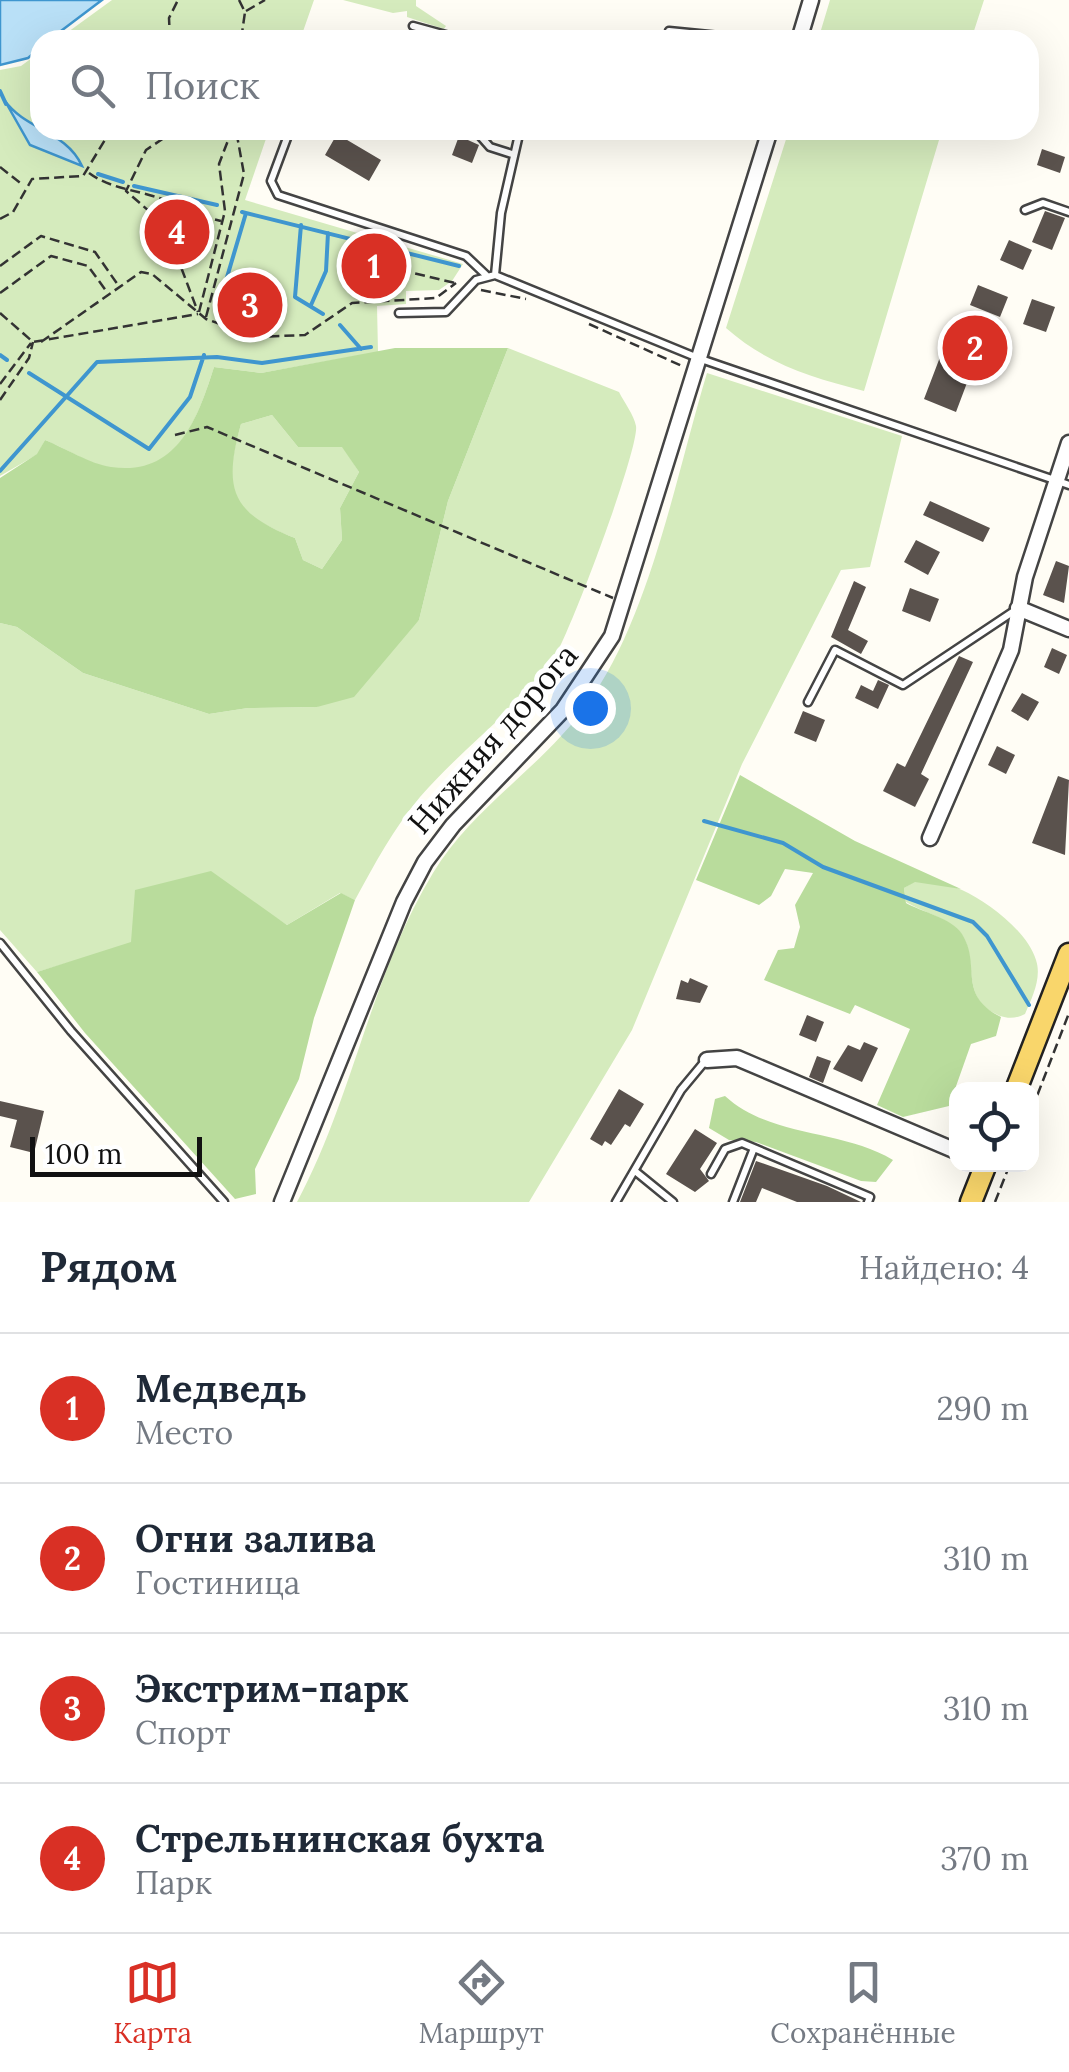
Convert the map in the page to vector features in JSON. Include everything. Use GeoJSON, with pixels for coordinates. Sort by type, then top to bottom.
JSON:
{"type":"FeatureCollection","features":[{"type":"Feature","properties":{"kind":"main road"},"geometry":{"type":"LineString","coordinates":[[1019,1082],[1069,954]]}},
{"type":"Feature","properties":{"kind":"main road"},"geometry":{"type":"LineString","coordinates":[[1031,1082],[1069,986]]}},
{"type":"Feature","properties":{"kind":"main road"},"geometry":{"type":"LineString","coordinates":[[972,1202],[983,1172]]}},
{"type":"Feature","properties":{"kind":"main road"},"geometry":{"type":"LineString","coordinates":[[984,1202],[995,1172]]}},
{"type":"Feature","properties":{"kind":"street"},"geometry":{"type":"LineString","coordinates":[[802,30],[811,0]]}},
{"type":"Feature","properties":{"kind":"street","name":"Нижняя дорога"},"geometry":{"type":"LineString","coordinates":[[282,1202],[404,902],[425,862],[452,825],[563,710],[612,636],[693,363],[767,140]]}},
{"type":"Feature","properties":{"kind":"street"},"geometry":{"type":"LineString","coordinates":[[930,838],[1011,650],[1018,608],[1063,482],[1069,443]]}},
{"type":"Feature","properties":{"kind":"street"},"geometry":{"type":"LineString","coordinates":[[1018,608],[1069,629]]}},
{"type":"Feature","properties":{"kind":"street"},"geometry":{"type":"LineString","coordinates":[[706,1060],[737,1058],[949,1148]]}},
{"type":"Feature","properties":{"kind":"lane"},"geometry":{"type":"LineString","coordinates":[[413,26],[428,30]]}},
{"type":"Feature","properties":{"kind":"lane"},"geometry":{"type":"LineString","coordinates":[[286,140],[272,181],[278,195],[466,256],[491,276],[693,363],[1063,482]]}},
{"type":"Feature","properties":{"kind":"lane"},"geometry":{"type":"LineString","coordinates":[[484,140],[490,147],[512,154]]}},
{"type":"Feature","properties":{"kind":"lane"},"geometry":{"type":"LineString","coordinates":[[491,276],[517,140]]}},
{"type":"Feature","properties":{"kind":"lane"},"geometry":{"type":"LineString","coordinates":[[1024,210],[1043,204],[1069,212]]}},
{"type":"Feature","properties":{"kind":"lane"},"geometry":{"type":"LineString","coordinates":[[399,310],[446,312],[476,280],[491,276]]}},
{"type":"Feature","properties":{"kind":"lane"},"geometry":{"type":"LineString","coordinates":[[808,702],[835,650],[903,684],[1018,608]]}},
{"type":"Feature","properties":{"kind":"lane"},"geometry":{"type":"LineString","coordinates":[[0,943],[71,1031],[224,1202]]}},
{"type":"Feature","properties":{"kind":"lane"},"geometry":{"type":"LineString","coordinates":[[616,1202],[681,1090],[706,1060]]}},
{"type":"Feature","properties":{"kind":"lane"},"geometry":{"type":"LineString","coordinates":[[710,1174],[731,1145],[754,1148],[883,1202]]}},
{"type":"Feature","properties":{"kind":"lane"},"geometry":{"type":"LineString","coordinates":[[733,1202],[754,1148]]}},
{"type":"Feature","properties":{"kind":"lane"},"geometry":{"type":"LineString","coordinates":[[635,1171],[673,1202]]}},
{"type":"Feature","properties":{"kind":"path"},"geometry":{"type":"LineString","coordinates":[[170,30],[169,18],[178,0]]}},
{"type":"Feature","properties":{"kind":"path"},"geometry":{"type":"LineString","coordinates":[[240,0],[245,12],[242,30]]}},
{"type":"Feature","properties":{"kind":"path"},"geometry":{"type":"LineString","coordinates":[[245,12],[265,0]]}},
{"type":"Feature","properties":{"kind":"path"},"geometry":{"type":"LineString","coordinates":[[0,219],[16,208],[24,186],[37,177],[84,176],[106,140]]}},
{"type":"Feature","properties":{"kind":"path"},"geometry":{"type":"LineString","coordinates":[[161,140],[146,150],[127,195],[165,225],[199,314]]}},
{"type":"Feature","properties":{"kind":"path"},"geometry":{"type":"LineString","coordinates":[[199,314],[227,201],[219,164],[230,140]]}},
{"type":"Feature","properties":{"kind":"path"},"geometry":{"type":"LineString","coordinates":[[206,318],[244,174],[236,140]]}},
{"type":"Feature","properties":{"kind":"path"},"geometry":{"type":"LineString","coordinates":[[0,167],[24,186]]}},
{"type":"Feature","properties":{"kind":"path"},"geometry":{"type":"LineString","coordinates":[[88,172],[127,190],[168,201],[189,214],[222,222]]}},
{"type":"Feature","properties":{"kind":"path"},"geometry":{"type":"LineString","coordinates":[[0,266],[41,236],[95,252],[118,286]]}},
{"type":"Feature","properties":{"kind":"path"},"geometry":{"type":"LineString","coordinates":[[0,294],[51,256],[88,266],[108,293]]}},
{"type":"Feature","properties":{"kind":"path"},"geometry":{"type":"LineString","coordinates":[[41,342],[137,274],[149,273],[199,314],[244,334],[305,334],[361,301],[443,296],[456,283],[384,266],[374,271],[361,301]]}},
{"type":"Feature","properties":{"kind":"path"},"geometry":{"type":"LineString","coordinates":[[482,290],[532,300]]}},
{"type":"Feature","properties":{"kind":"path"},"geometry":{"type":"LineString","coordinates":[[398,300],[399,310]]}},
{"type":"Feature","properties":{"kind":"path"},"geometry":{"type":"LineString","coordinates":[[0,313],[32,342],[199,314]]}},
{"type":"Feature","properties":{"kind":"path"},"geometry":{"type":"LineString","coordinates":[[583,322],[693,363]]}},
{"type":"Feature","properties":{"kind":"path"},"geometry":{"type":"LineString","coordinates":[[244,334],[248,324]]}},
{"type":"Feature","properties":{"kind":"path"},"geometry":{"type":"LineString","coordinates":[[0,384],[32,342]]}},
{"type":"Feature","properties":{"kind":"path"},"geometry":{"type":"LineString","coordinates":[[0,400],[29,358],[32,342]]}},
{"type":"Feature","properties":{"kind":"path"},"geometry":{"type":"LineString","coordinates":[[175,436],[207,427],[620,601]]}},
{"type":"Feature","properties":{"kind":"path"},"geometry":{"type":"LineString","coordinates":[[1039,1091],[1069,1013]]}},
{"type":"Feature","properties":{"kind":"path"},"geometry":{"type":"LineString","coordinates":[[995,1202],[1007,1172]]}},
{"type":"Feature","properties":{"kind":"green space"},"geometry":{"type":"Polygon","coordinates":[[[112,0],[314,0],[304,30],[71,30],[112,0]]]}},
{"type":"Feature","properties":{"kind":"green space"},"geometry":{"type":"Polygon","coordinates":[[[343,0],[416,0],[416,6],[446,26],[444,29],[407,17],[407,11],[393,13],[343,0]]]}},
{"type":"Feature","properties":{"kind":"green space"},"geometry":{"type":"Polygon","coordinates":[[[830,0],[984,0],[974,30],[821,30],[830,0]]]}},
{"type":"Feature","properties":{"kind":"green space"},"geometry":{"type":"Polygon","coordinates":[[[30,59],[30,140],[266,140],[245,200],[463,264],[452,281],[439,290],[406,291],[406,304],[377,306],[378,352],[261,373],[214,367],[201,405],[182,440],[154,463],[112,468],[45,440],[38,454],[0,476],[0,70],[21,66],[30,59]]]}},
{"type":"Feature","properties":{"kind":"green space"},"geometry":{"type":"Polygon","coordinates":[[[786,140],[939,140],[864,391],[774,361],[726,328],[786,140]]]}},
{"type":"Feature","properties":{"kind":"green space"},"geometry":{"type":"Polygon","coordinates":[[[232,280],[279,296],[268,330],[220,313],[232,280]]]}},
{"type":"Feature","properties":{"kind":"green space"},"geometry":{"type":"Polygon","coordinates":[[[395,348],[508,348],[448,501],[419,620],[354,697],[317,707],[248,708],[209,714],[83,673],[17,627],[0,623],[0,478],[37,454],[45,440],[111,467],[134,468],[153,463],[182,440],[201,405],[214,367],[261,373],[395,348]],[[272,415],[241,424],[233,482],[245,508],[257,519],[295,538],[303,560],[322,569],[342,540],[340,508],[359,472],[342,447],[298,447],[272,415]]]}},
{"type":"Feature","properties":{"kind":"green space"},"geometry":{"type":"Polygon","coordinates":[[[508,348],[619,392],[636,426],[626,470],[600,546],[549,667],[420,797],[393,833],[355,900],[340,893],[287,925],[258,906],[37,972],[0,930],[0,623],[17,627],[83,673],[209,714],[248,708],[317,707],[419,620],[448,501],[508,348]]]}},
{"type":"Feature","properties":{"kind":"green space"},"geometry":{"type":"Polygon","coordinates":[[[707,373],[902,436],[870,567],[841,570],[742,764],[632,1030],[529,1202],[297,1202],[333,1121],[393,953],[433,873],[467,828],[568,728],[608,671],[659,546],[707,373]]]}},
{"type":"Feature","properties":{"kind":"green space"},"geometry":{"type":"Polygon","coordinates":[[[272,415],[298,447],[343,447],[359,472],[340,508],[342,540],[322,569],[303,560],[295,538],[256,519],[236,496],[232,466],[241,424],[272,415]]]}},
{"type":"Feature","properties":{"kind":"green space"},"geometry":{"type":"Polygon","coordinates":[[[740,775],[855,841],[961,889],[915,882],[904,888],[906,903],[944,920],[962,934],[968,946],[974,989],[987,1008],[1001,1017],[996,1036],[971,1044],[958,1082],[949,1082],[949,1106],[903,1117],[877,1105],[910,1029],[855,1005],[850,1014],[764,980],[778,950],[794,948],[800,927],[795,905],[813,873],[785,869],[771,896],[759,905],[696,880],[740,775]]]}},
{"type":"Feature","properties":{"kind":"green space"},"geometry":{"type":"Polygon","coordinates":[[[211,871],[287,925],[341,893],[355,900],[314,1018],[299,1079],[255,1169],[256,1194],[235,1199],[85,1033],[37,972],[131,942],[135,890],[211,871]]]}},
{"type":"Feature","properties":{"kind":"green space"},"geometry":{"type":"Polygon","coordinates":[[[915,881],[951,886],[972,895],[1024,939],[1036,960],[1038,974],[1025,1014],[1007,1018],[985,1007],[974,987],[969,953],[960,932],[906,902],[904,888],[915,881]]]}},
{"type":"Feature","properties":{"kind":"green space"},"geometry":{"type":"Polygon","coordinates":[[[725,1096],[763,1119],[852,1143],[893,1160],[876,1182],[861,1181],[756,1142],[729,1140],[709,1128],[715,1099],[725,1096]]]}},
{"type":"Feature","properties":{"kind":"water"},"geometry":{"type":"Polygon","coordinates":[[[0,0],[102,0],[62,30],[30,30],[30,56],[0,65],[0,0]]]}},
{"type":"Feature","properties":{"kind":"water"},"geometry":{"type":"Polygon","coordinates":[[[5,101],[30,122],[30,140],[59,140],[82,166],[30,145],[5,101]]]}},
{"type":"Feature","properties":{"kind":"building"},"geometry":{"type":"Polygon","coordinates":[[[334,140],[347,140],[381,160],[369,181],[325,155],[334,140]]]}},
{"type":"Feature","properties":{"kind":"building"},"geometry":{"type":"Polygon","coordinates":[[[458,140],[479,145],[472,163],[452,155],[458,140]]]}},
{"type":"Feature","properties":{"kind":"building"},"geometry":{"type":"Polygon","coordinates":[[[1042,149],[1065,157],[1060,173],[1037,165],[1042,149]]]}},
{"type":"Feature","properties":{"kind":"building"},"geometry":{"type":"Polygon","coordinates":[[[1045,211],[1065,218],[1052,250],[1032,242],[1045,211]]]}},
{"type":"Feature","properties":{"kind":"building"},"geometry":{"type":"Polygon","coordinates":[[[1009,240],[1032,250],[1023,270],[1000,260],[1009,240]]]}},
{"type":"Feature","properties":{"kind":"building"},"geometry":{"type":"Polygon","coordinates":[[[978,285],[1008,297],[1000,317],[970,305],[978,285]]]}},
{"type":"Feature","properties":{"kind":"building"},"geometry":{"type":"Polygon","coordinates":[[[1032,299],[1055,307],[1046,332],[1023,324],[1032,299]]]}},
{"type":"Feature","properties":{"kind":"building"},"geometry":{"type":"Polygon","coordinates":[[[950,331],[982,343],[956,412],[924,399],[950,331]]]}},
{"type":"Feature","properties":{"kind":"building"},"geometry":{"type":"Polygon","coordinates":[[[930,501],[990,528],[983,542],[923,515],[930,501]]]}},
{"type":"Feature","properties":{"kind":"building"},"geometry":{"type":"Polygon","coordinates":[[[916,540],[940,552],[928,575],[904,562],[916,540]]]}},
{"type":"Feature","properties":{"kind":"building"},"geometry":{"type":"Polygon","coordinates":[[[1056,561],[1069,566],[1064,603],[1043,595],[1056,561]]]}},
{"type":"Feature","properties":{"kind":"building"},"geometry":{"type":"Polygon","coordinates":[[[854,581],[866,587],[848,630],[868,641],[861,654],[831,637],[854,581]]]}},
{"type":"Feature","properties":{"kind":"building"},"geometry":{"type":"Polygon","coordinates":[[[910,588],[939,599],[930,622],[902,611],[910,588]]]}},
{"type":"Feature","properties":{"kind":"building"},"geometry":{"type":"Polygon","coordinates":[[[1052,648],[1067,655],[1059,674],[1044,667],[1052,648]]]}},
{"type":"Feature","properties":{"kind":"building"},"geometry":{"type":"Polygon","coordinates":[[[959,656],[973,662],[921,774],[929,779],[915,807],[883,791],[897,763],[905,767],[959,656]]]}},
{"type":"Feature","properties":{"kind":"building"},"geometry":{"type":"Polygon","coordinates":[[[878,680],[889,685],[878,709],[855,698],[861,685],[873,691],[878,680]]]}},
{"type":"Feature","properties":{"kind":"building"},"geometry":{"type":"Polygon","coordinates":[[[1022,693],[1039,702],[1028,721],[1011,711],[1022,693]]]}},
{"type":"Feature","properties":{"kind":"building"},"geometry":{"type":"Polygon","coordinates":[[[803,711],[825,720],[816,742],[794,733],[803,711]]]}},
{"type":"Feature","properties":{"kind":"building"},"geometry":{"type":"Polygon","coordinates":[[[997,746],[1015,755],[1006,774],[988,765],[997,746]]]}},
{"type":"Feature","properties":{"kind":"building"},"geometry":{"type":"Polygon","coordinates":[[[1058,776],[1069,780],[1065,855],[1032,843],[1058,776]]]}},
{"type":"Feature","properties":{"kind":"building"},"geometry":{"type":"Polygon","coordinates":[[[690,978],[708,986],[700,1003],[676,999],[681,980],[688,983],[690,978]]]}},
{"type":"Feature","properties":{"kind":"building"},"geometry":{"type":"Polygon","coordinates":[[[807,1015],[824,1022],[816,1042],[799,1035],[807,1015]]]}},
{"type":"Feature","properties":{"kind":"building"},"geometry":{"type":"Polygon","coordinates":[[[864,1042],[878,1048],[862,1082],[833,1069],[848,1045],[860,1050],[864,1042]]]}},
{"type":"Feature","properties":{"kind":"building"},"geometry":{"type":"Polygon","coordinates":[[[817,1056],[831,1061],[823,1083],[809,1077],[817,1056]]]}},
{"type":"Feature","properties":{"kind":"building"},"geometry":{"type":"Polygon","coordinates":[[[619,1089],[644,1104],[630,1127],[625,1124],[611,1145],[605,1141],[602,1146],[590,1139],[619,1089]]]}},
{"type":"Feature","properties":{"kind":"building"},"geometry":{"type":"Polygon","coordinates":[[[0,1101],[44,1111],[34,1153],[10,1147],[17,1120],[0,1116],[0,1101]]]}},
{"type":"Feature","properties":{"kind":"building"},"geometry":{"type":"Polygon","coordinates":[[[695,1129],[717,1143],[700,1169],[709,1181],[695,1192],[666,1174],[695,1129]]]}},
{"type":"Feature","properties":{"kind":"building"},"geometry":{"type":"Polygon","coordinates":[[[756,1161],[861,1202],[797,1202],[762,1188],[756,1202],[740,1202],[756,1161]]]}},
{"type":"Feature","properties":{"kind":"waterway"},"geometry":{"type":"LineString","coordinates":[[0,91],[6,104]]}},
{"type":"Feature","properties":{"kind":"waterway"},"geometry":{"type":"LineString","coordinates":[[98,174],[123,182]]}},
{"type":"Feature","properties":{"kind":"waterway"},"geometry":{"type":"LineString","coordinates":[[134,186],[217,205]]}},
{"type":"Feature","properties":{"kind":"waterway"},"geometry":{"type":"LineString","coordinates":[[242,212],[459,266]]}},
{"type":"Feature","properties":{"kind":"waterway"},"geometry":{"type":"LineString","coordinates":[[217,311],[246,213]]}},
{"type":"Feature","properties":{"kind":"waterway"},"geometry":{"type":"LineString","coordinates":[[301,225],[295,297],[323,314]]}},
{"type":"Feature","properties":{"kind":"waterway"},"geometry":{"type":"LineString","coordinates":[[311,305],[326,271],[328,233]]}},
{"type":"Feature","properties":{"kind":"waterway"},"geometry":{"type":"LineString","coordinates":[[340,325],[361,349]]}},
{"type":"Feature","properties":{"kind":"waterway"},"geometry":{"type":"LineString","coordinates":[[0,471],[97,362],[217,357],[262,363],[371,347]]}},
{"type":"Feature","properties":{"kind":"waterway"},"geometry":{"type":"LineString","coordinates":[[0,355],[7,360]]}},
{"type":"Feature","properties":{"kind":"waterway"},"geometry":{"type":"LineString","coordinates":[[29,373],[149,449],[190,397],[204,355]]}},
{"type":"Feature","properties":{"kind":"waterway"},"geometry":{"type":"LineString","coordinates":[[704,821],[783,843],[823,867],[973,922],[987,936],[1029,1005]]}},
{"type":"Feature","properties":{"kind":"place","name":"Стрельнинская бухта"},"geometry":{"type":"Point","coordinates":[177,232]}},
{"type":"Feature","properties":{"kind":"place","name":"Медведь"},"geometry":{"type":"Point","coordinates":[374,266]}},
{"type":"Feature","properties":{"kind":"place","name":"Экстрим-парк"},"geometry":{"type":"Point","coordinates":[250,305]}},
{"type":"Feature","properties":{"kind":"place","name":"Огни залива"},"geometry":{"type":"Point","coordinates":[975,348]}}]}
